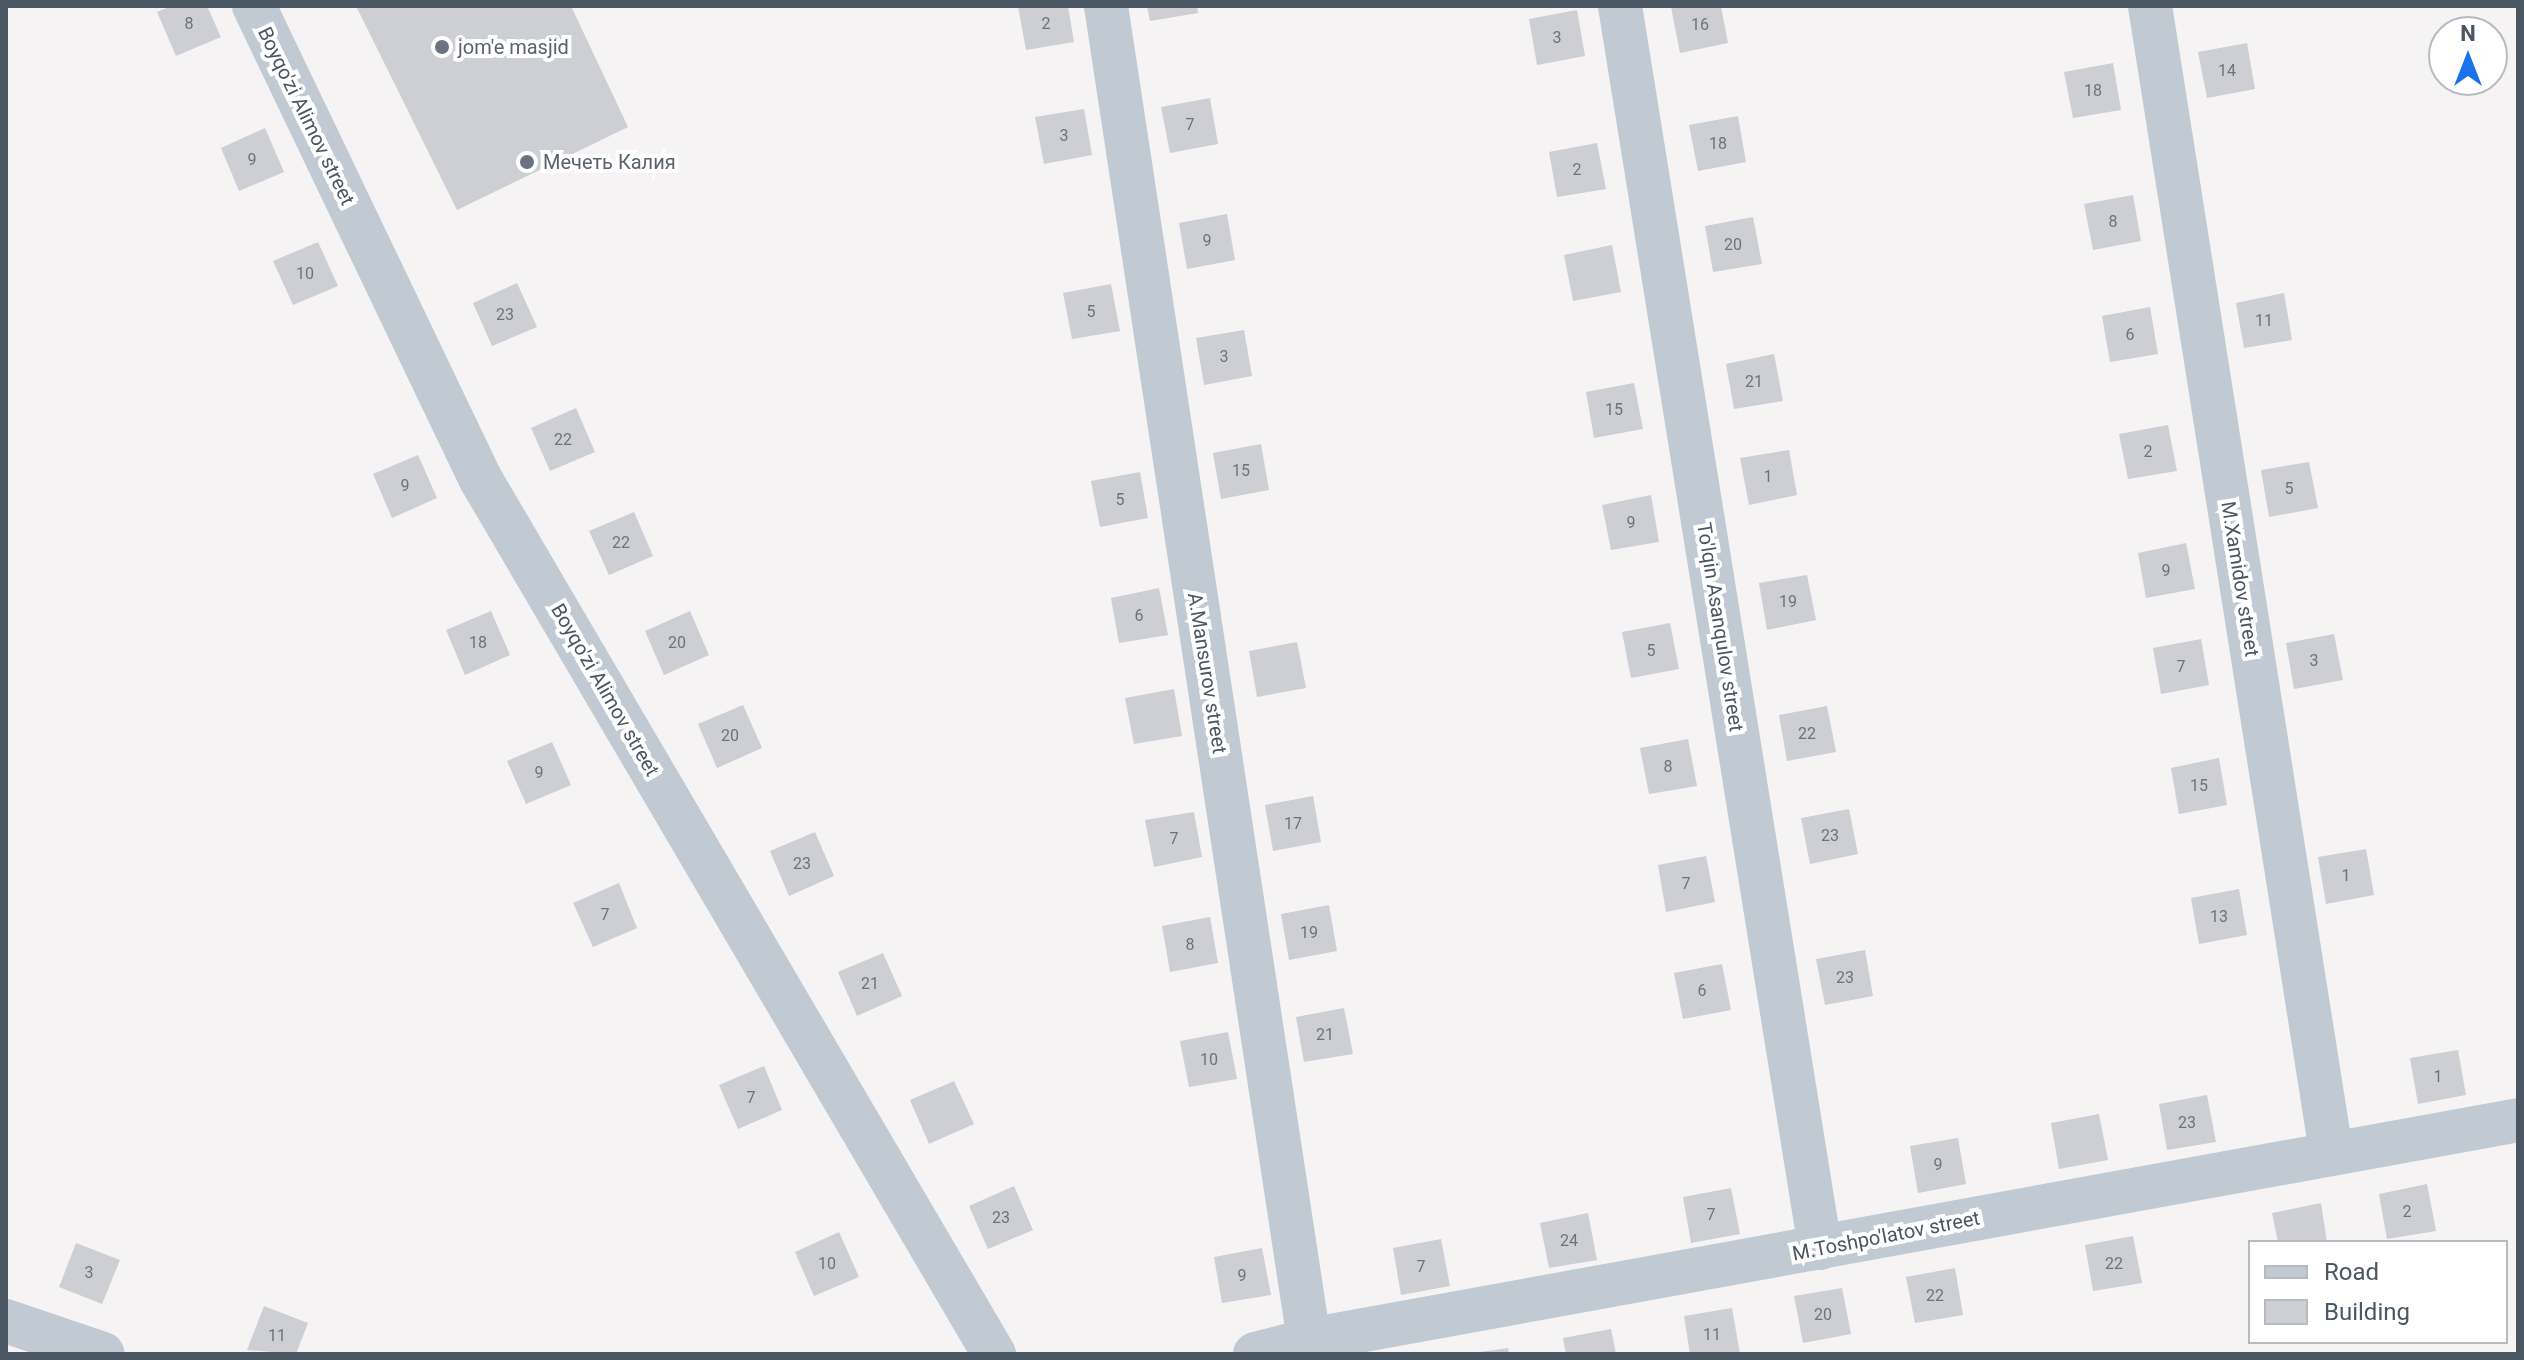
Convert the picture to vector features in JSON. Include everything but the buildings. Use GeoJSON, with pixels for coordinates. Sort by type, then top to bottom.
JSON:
{"type":"FeatureCollection","features":[{"type":"Feature","properties":{"kind":"street","name":"Boyqo'zi Alimov street"},"geometry":{"type":"LineString","coordinates":[[254,6],[480,478],[994,1354]]}},
{"type":"Feature","properties":{"kind":"street","name":"A.Mansurov street"},"geometry":{"type":"LineString","coordinates":[[1106,6],[1309,1340]]}},
{"type":"Feature","properties":{"kind":"street","name":"To'lqin Asanqulov street"},"geometry":{"type":"LineString","coordinates":[[1620,6],[1820,1248]]}},
{"type":"Feature","properties":{"kind":"street","name":"M.Xamidov street"},"geometry":{"type":"LineString","coordinates":[[2150,6],[2331,1152]]}},
{"type":"Feature","properties":{"kind":"street","name":"М.Toshpo'latov street"},"geometry":{"type":"LineString","coordinates":[[1255,1354],[1309,1340],[2518,1120]]}},
{"type":"Feature","properties":{"kind":"street"},"geometry":{"type":"LineString","coordinates":[[6,1321],[103,1354]]}},
{"type":"Feature","properties":{"kind":"place","name":"jom'e masjid"},"geometry":{"type":"Point","coordinates":[442,47]}},
{"type":"Feature","properties":{"kind":"place","name":"Мечеть Калия"},"geometry":{"type":"Point","coordinates":[527,162]}}]}
